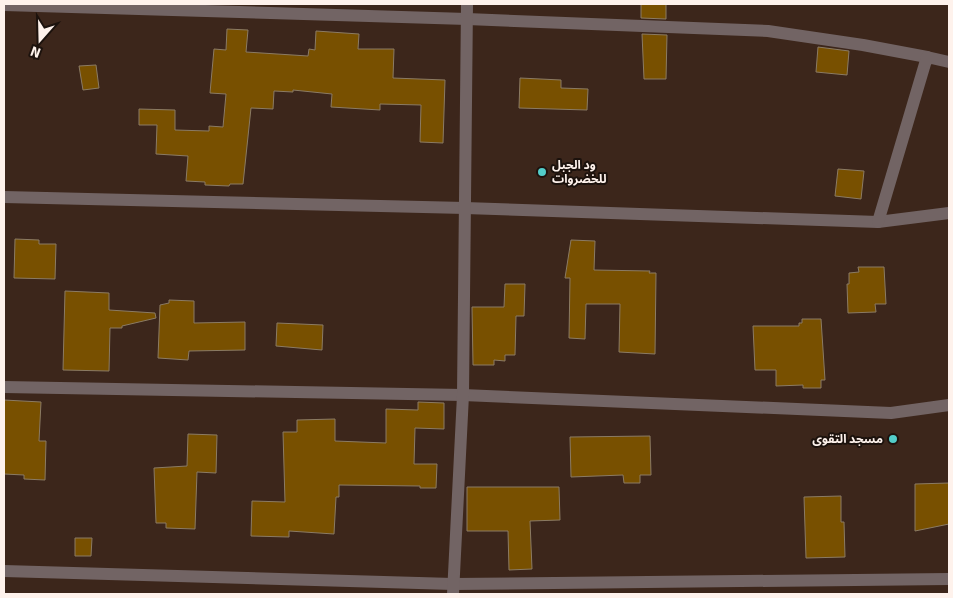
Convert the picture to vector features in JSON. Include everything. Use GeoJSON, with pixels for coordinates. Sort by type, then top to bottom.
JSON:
{"type":"FeatureCollection","features":[{"type":"Feature","properties":{"kind":"street"},"geometry":{"type":"LineString","coordinates":[[453,589],[463,395],[467,4]]}},
{"type":"Feature","properties":{"kind":"street"},"geometry":{"type":"LineString","coordinates":[[4,5],[467,19],[768,31],[863,45],[949,62]]}},
{"type":"Feature","properties":{"kind":"street"},"geometry":{"type":"LineString","coordinates":[[878,222],[927,57]]}},
{"type":"Feature","properties":{"kind":"street"},"geometry":{"type":"LineString","coordinates":[[4,197],[465,208],[878,222],[949,213]]}},
{"type":"Feature","properties":{"kind":"street"},"geometry":{"type":"LineString","coordinates":[[4,387],[463,395],[891,413],[949,405]]}},
{"type":"Feature","properties":{"kind":"street"},"geometry":{"type":"LineString","coordinates":[[4,571],[453,589],[949,578]]}},
{"type":"Feature","properties":{"kind":"building"},"geometry":{"type":"Polygon","coordinates":[[[641,4],[666,4],[666,19],[641,18],[641,4]]]}},
{"type":"Feature","properties":{"kind":"building"},"geometry":{"type":"Polygon","coordinates":[[[227,29],[248,30],[246,52],[308,56],[309,49],[315,50],[316,31],[359,34],[358,49],[394,49],[393,78],[445,80],[443,143],[420,142],[421,105],[380,104],[380,110],[331,107],[332,94],[293,90],[293,92],[274,91],[273,109],[251,108],[243,184],[230,184],[229,186],[205,185],[205,182],[186,181],[188,156],[156,154],[157,125],[139,125],[139,109],[175,110],[175,130],[209,131],[209,126],[223,127],[226,94],[210,93],[214,49],[226,50],[227,29]]]}},
{"type":"Feature","properties":{"kind":"building"},"geometry":{"type":"Polygon","coordinates":[[[642,34],[667,35],[666,79],[644,79],[642,34]]]}},
{"type":"Feature","properties":{"kind":"building"},"geometry":{"type":"Polygon","coordinates":[[[818,47],[849,51],[847,75],[816,72],[818,47]]]}},
{"type":"Feature","properties":{"kind":"building"},"geometry":{"type":"Polygon","coordinates":[[[96,65],[99,88],[83,90],[79,66],[96,65]]]}},
{"type":"Feature","properties":{"kind":"building"},"geometry":{"type":"Polygon","coordinates":[[[520,78],[561,80],[561,88],[588,89],[587,110],[519,108],[520,78]]]}},
{"type":"Feature","properties":{"kind":"building"},"geometry":{"type":"Polygon","coordinates":[[[838,169],[864,171],[861,199],[835,196],[838,169]]]}},
{"type":"Feature","properties":{"kind":"building"},"geometry":{"type":"Polygon","coordinates":[[[15,239],[39,240],[39,244],[56,244],[55,279],[14,278],[15,239]]]}},
{"type":"Feature","properties":{"kind":"building"},"geometry":{"type":"Polygon","coordinates":[[[571,240],[595,241],[594,270],[650,271],[649,273],[656,273],[655,354],[619,352],[620,304],[586,304],[585,339],[569,338],[570,278],[565,278],[571,240]]]}},
{"type":"Feature","properties":{"kind":"building"},"geometry":{"type":"Polygon","coordinates":[[[858,267],[884,267],[886,304],[875,304],[876,312],[848,313],[847,284],[849,284],[849,273],[859,272],[858,267]]]}},
{"type":"Feature","properties":{"kind":"building"},"geometry":{"type":"Polygon","coordinates":[[[505,284],[525,284],[524,316],[516,316],[515,355],[505,355],[505,361],[494,360],[494,365],[473,365],[472,307],[504,307],[505,284]]]}},
{"type":"Feature","properties":{"kind":"building"},"geometry":{"type":"Polygon","coordinates":[[[65,291],[109,293],[109,310],[155,313],[156,318],[122,326],[122,328],[110,328],[109,371],[63,370],[65,291]]]}},
{"type":"Feature","properties":{"kind":"building"},"geometry":{"type":"Polygon","coordinates":[[[169,300],[194,301],[194,323],[245,322],[245,350],[189,351],[188,360],[158,358],[160,305],[169,303],[169,300]]]}},
{"type":"Feature","properties":{"kind":"building"},"geometry":{"type":"Polygon","coordinates":[[[802,319],[821,319],[825,380],[821,380],[821,388],[803,388],[803,385],[776,386],[776,370],[755,370],[753,326],[799,326],[799,323],[802,323],[802,319]]]}},
{"type":"Feature","properties":{"kind":"building"},"geometry":{"type":"Polygon","coordinates":[[[277,323],[323,325],[322,350],[276,346],[277,323]]]}},
{"type":"Feature","properties":{"kind":"building"},"geometry":{"type":"Polygon","coordinates":[[[4,400],[41,402],[39,441],[46,441],[45,480],[24,479],[24,475],[4,474],[4,400]]]}},
{"type":"Feature","properties":{"kind":"building"},"geometry":{"type":"Polygon","coordinates":[[[418,402],[444,403],[444,429],[415,428],[414,464],[437,464],[436,488],[420,488],[420,486],[339,485],[339,497],[336,497],[334,534],[289,531],[289,537],[251,536],[252,501],[285,502],[283,432],[297,432],[297,420],[335,419],[335,441],[386,443],[386,409],[418,410],[418,402]]]}},
{"type":"Feature","properties":{"kind":"building"},"geometry":{"type":"Polygon","coordinates":[[[188,434],[217,435],[216,473],[197,472],[195,529],[166,528],[166,523],[156,523],[154,468],[187,466],[188,434]]]}},
{"type":"Feature","properties":{"kind":"building"},"geometry":{"type":"Polygon","coordinates":[[[650,436],[651,475],[640,475],[640,483],[624,483],[623,475],[571,477],[570,437],[650,436]]]}},
{"type":"Feature","properties":{"kind":"building"},"geometry":{"type":"Polygon","coordinates":[[[949,483],[949,524],[915,531],[915,484],[949,483]]]}},
{"type":"Feature","properties":{"kind":"building"},"geometry":{"type":"Polygon","coordinates":[[[467,487],[559,487],[560,520],[530,521],[532,569],[509,570],[508,531],[467,531],[467,487]]]}},
{"type":"Feature","properties":{"kind":"building"},"geometry":{"type":"Polygon","coordinates":[[[841,496],[841,522],[844,522],[845,557],[806,558],[804,497],[841,496]]]}},
{"type":"Feature","properties":{"kind":"building"},"geometry":{"type":"Polygon","coordinates":[[[75,538],[92,538],[91,556],[75,556],[75,538]]]}},
{"type":"Feature","properties":{"kind":"place","name":"ود الجبل للخضروات"},"geometry":{"type":"Point","coordinates":[542,172]}},
{"type":"Feature","properties":{"kind":"place","name":"مسجد التقوى"},"geometry":{"type":"Point","coordinates":[893,439]}}]}
